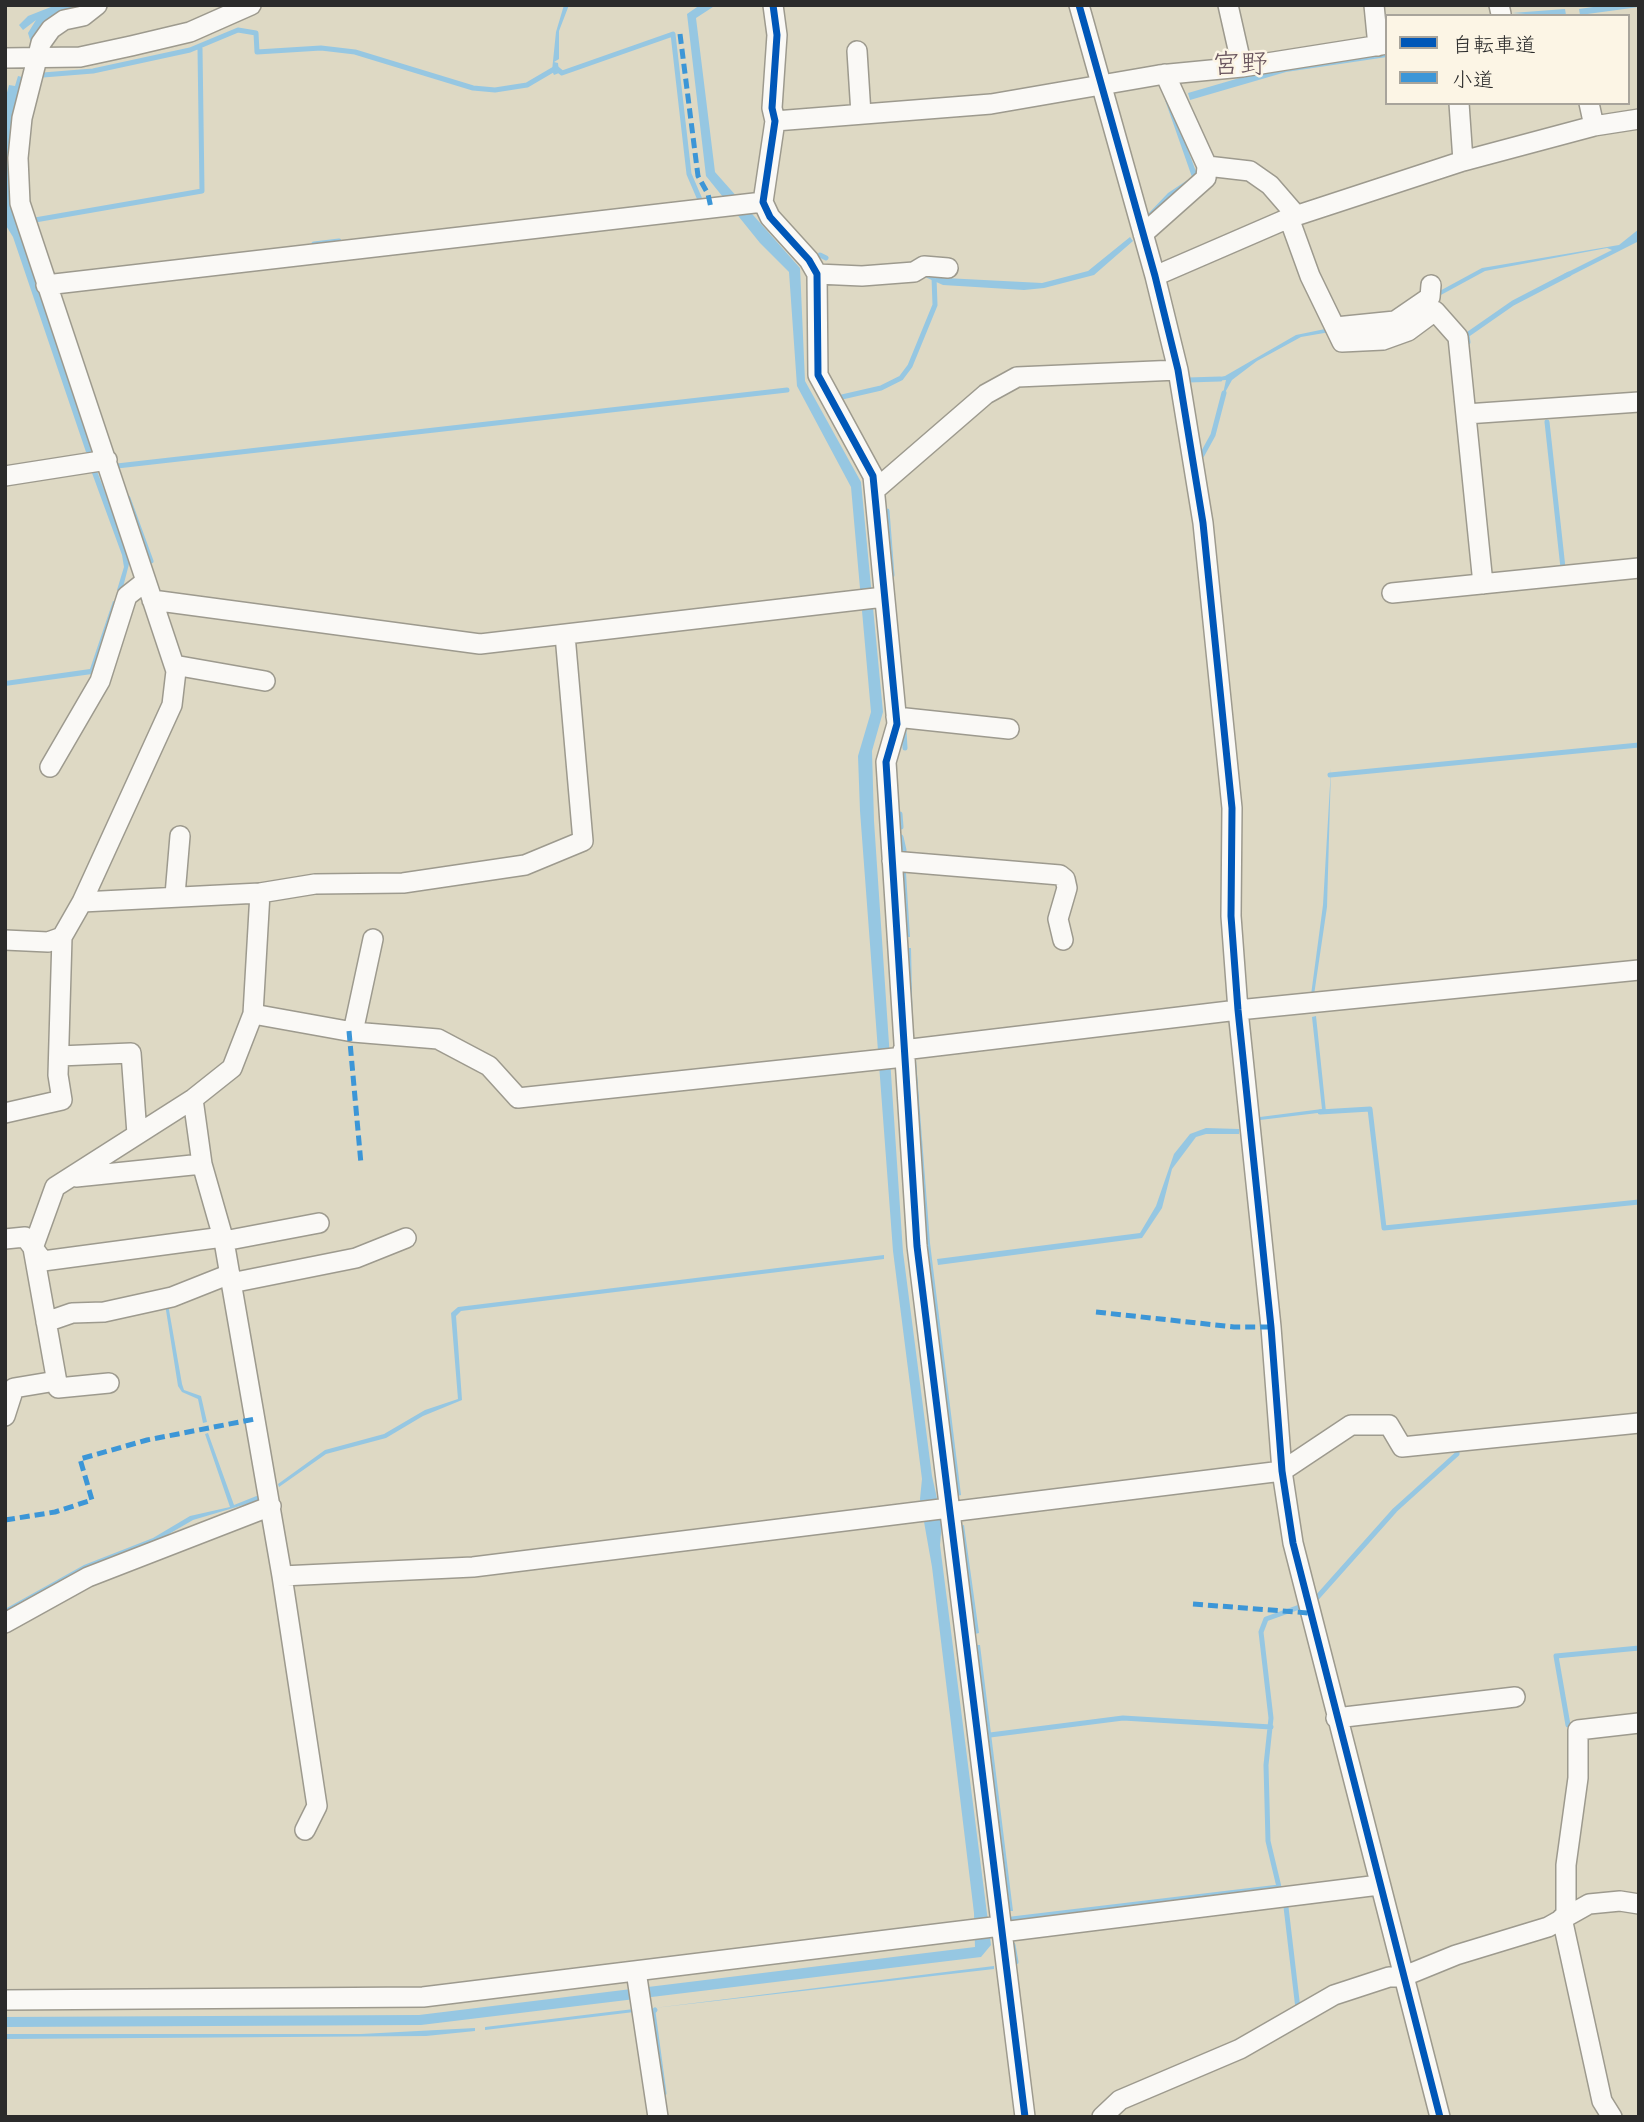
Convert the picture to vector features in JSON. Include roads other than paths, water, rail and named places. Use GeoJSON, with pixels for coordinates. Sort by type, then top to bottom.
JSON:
{"type":"FeatureCollection","features":[{"type":"Feature","properties":{"kind":"street"},"geometry":{"type":"LineString","coordinates":[[5,1113],[62,1100],[58,1076],[62,937],[82,902],[172,705],[176,671],[20,203],[18,158],[22,118],[41,43],[51,29],[64,20],[83,16],[97,5]]}},
{"type":"Feature","properties":{"kind":"street"},"geometry":{"type":"LineString","coordinates":[[5,58],[80,57],[190,32],[251,5]]}},
{"type":"Feature","properties":{"kind":"street"},"geometry":{"type":"LineString","coordinates":[[745,204],[775,121],[772,108],[777,35],[774,5]]}},
{"type":"Feature","properties":{"kind":"street"},"geometry":{"type":"LineString","coordinates":[[1079,5],[1155,276],[1178,370],[1203,523],[1223,694],[1232,808],[1231,916],[1238,1010],[1271,1328],[1282,1471],[1293,1543],[1440,2117]]}},
{"type":"Feature","properties":{"kind":"street"},"geometry":{"type":"LineString","coordinates":[[1228,5],[1241,67]]}},
{"type":"Feature","properties":{"kind":"street"},"geometry":{"type":"LineString","coordinates":[[775,121],[992,104],[1164,74],[1241,67],[1382,45],[1374,5]]}},
{"type":"Feature","properties":{"kind":"street"},"geometry":{"type":"LineString","coordinates":[[857,51],[860,114]]}},
{"type":"Feature","properties":{"kind":"street"},"geometry":{"type":"LineString","coordinates":[[1143,234],[1198,189],[1206,178],[1207,166],[1164,74]]}},
{"type":"Feature","properties":{"kind":"street"},"geometry":{"type":"LineString","coordinates":[[1459,105],[1463,161]]}},
{"type":"Feature","properties":{"kind":"street"},"geometry":{"type":"LineString","coordinates":[[1589,105],[1594,126]]}},
{"type":"Feature","properties":{"kind":"street"},"geometry":{"type":"LineString","coordinates":[[1155,276],[1292,216],[1463,161],[1594,126],[1639,119]]}},
{"type":"Feature","properties":{"kind":"street"},"geometry":{"type":"LineString","coordinates":[[1207,166],[1250,171],[1270,185],[1292,216],[1310,276],[1342,342],[1383,340],[1408,331],[1435,312],[1458,337],[1483,584]]}},
{"type":"Feature","properties":{"kind":"street"},"geometry":{"type":"LineString","coordinates":[[46,285],[745,204],[770,217],[809,260],[817,274],[818,376],[873,476],[875,490],[872,598],[896,717],[886,762],[917,1246],[991,1929],[1025,2117]]}},
{"type":"Feature","properties":{"kind":"street"},"geometry":{"type":"LineString","coordinates":[[817,274],[914,272],[924,266],[947,268]]}},
{"type":"Feature","properties":{"kind":"street"},"geometry":{"type":"LineString","coordinates":[[1336,327],[1395,321],[1430,297],[1431,285]]}},
{"type":"Feature","properties":{"kind":"street"},"geometry":{"type":"LineString","coordinates":[[875,490],[986,394],[1017,377],[1178,370]]}},
{"type":"Feature","properties":{"kind":"street"},"geometry":{"type":"LineString","coordinates":[[1466,414],[1639,402]]}},
{"type":"Feature","properties":{"kind":"street"},"geometry":{"type":"LineString","coordinates":[[5,476],[107,460]]}},
{"type":"Feature","properties":{"kind":"street"},"geometry":{"type":"LineString","coordinates":[[1392,593],[1639,568]]}},
{"type":"Feature","properties":{"kind":"street"},"geometry":{"type":"LineString","coordinates":[[50,767],[100,681],[119,595],[149,591],[480,644],[872,598]]}},
{"type":"Feature","properties":{"kind":"street"},"geometry":{"type":"LineString","coordinates":[[82,902],[260,892],[315,884],[403,883],[525,865],[583,841],[565,635]]}},
{"type":"Feature","properties":{"kind":"street"},"geometry":{"type":"LineString","coordinates":[[174,665],[265,681]]}},
{"type":"Feature","properties":{"kind":"street"},"geometry":{"type":"LineString","coordinates":[[896,717],[1009,729]]}},
{"type":"Feature","properties":{"kind":"street"},"geometry":{"type":"LineString","coordinates":[[176,895],[180,836]]}},
{"type":"Feature","properties":{"kind":"street"},"geometry":{"type":"LineString","coordinates":[[892,861],[1060,874],[1067,888],[1058,919],[1063,940]]}},
{"type":"Feature","properties":{"kind":"street"},"geometry":{"type":"LineString","coordinates":[[109,1382],[58,1388],[33,1248],[55,1187],[193,1099],[232,1068],[253,1014],[260,892]]}},
{"type":"Feature","properties":{"kind":"street"},"geometry":{"type":"LineString","coordinates":[[5,940],[48,942],[62,937]]}},
{"type":"Feature","properties":{"kind":"street"},"geometry":{"type":"LineString","coordinates":[[354,1032],[373,939]]}},
{"type":"Feature","properties":{"kind":"street"},"geometry":{"type":"LineString","coordinates":[[253,1014],[354,1032],[438,1039],[489,1066],[517,1098],[904,1053],[1238,1010],[1639,970]]}},
{"type":"Feature","properties":{"kind":"street"},"geometry":{"type":"LineString","coordinates":[[59,1056],[131,1053],[136,1134]]}},
{"type":"Feature","properties":{"kind":"street"},"geometry":{"type":"LineString","coordinates":[[193,1099],[202,1164],[224,1239],[282,1576],[317,1806],[315,1816],[305,1830]]}},
{"type":"Feature","properties":{"kind":"street"},"geometry":{"type":"LineString","coordinates":[[72,1177],[202,1164]]}},
{"type":"Feature","properties":{"kind":"street"},"geometry":{"type":"LineString","coordinates":[[5,1239],[25,1237],[43,1261],[224,1239],[318,1223]]}},
{"type":"Feature","properties":{"kind":"street"},"geometry":{"type":"LineString","coordinates":[[46,1322],[72,1313],[104,1312],[172,1297],[231,1278],[356,1258],[406,1238]]}},
{"type":"Feature","properties":{"kind":"street"},"geometry":{"type":"LineString","coordinates":[[5,1416],[14,1388],[12,1381],[56,1381]]}},
{"type":"Feature","properties":{"kind":"street"},"geometry":{"type":"LineString","coordinates":[[282,1576],[472,1567],[920,1511],[1282,1471],[1351,1425],[1389,1425],[1402,1447],[1639,1423]]}},
{"type":"Feature","properties":{"kind":"street"},"geometry":{"type":"LineString","coordinates":[[5,1623],[88,1577],[271,1506]]}},
{"type":"Feature","properties":{"kind":"street"},"geometry":{"type":"LineString","coordinates":[[1336,1718],[1515,1697]]}},
{"type":"Feature","properties":{"kind":"street"},"geometry":{"type":"LineString","coordinates":[[1612,2117],[1602,2101],[1564,1917],[1566,1865],[1578,1778],[1578,1730],[1639,1723]]}},
{"type":"Feature","properties":{"kind":"street"},"geometry":{"type":"LineString","coordinates":[[5,2000],[424,1997],[638,1987],[991,1929],[1379,1885]]}},
{"type":"Feature","properties":{"kind":"street"},"geometry":{"type":"LineString","coordinates":[[1102,2117],[1240,2049],[1334,1995],[1389,1977],[1402,1977],[1456,1955],[1548,1927],[1589,1905],[1620,1901],[1639,1904]]}},
{"type":"Feature","properties":{"kind":"street"},"geometry":{"type":"LineString","coordinates":[[638,1987],[658,2117]]}},
{"type":"Feature","properties":{"kind":"water"},"geometry":{"type":"Polygon","coordinates":[[[56,5],[88,5],[31,43],[28,33],[36,20],[23,30],[19,25],[28,16],[56,5]]]}},
{"type":"Feature","properties":{"kind":"water"},"geometry":{"type":"Polygon","coordinates":[[[564,5],[569,5],[559,31],[559,59],[554,62],[558,63],[559,73],[554,75],[552,71],[556,32],[564,5]]]}},
{"type":"Feature","properties":{"kind":"water"},"geometry":{"type":"Polygon","coordinates":[[[700,5],[716,5],[696,18],[715,172],[800,268],[805,381],[861,482],[883,712],[872,751],[874,821],[903,1252],[932,1476],[942,1521],[940,1545],[991,1945],[981,1957],[421,2025],[5,2027],[5,2017],[419,2015],[975,1947],[974,1913],[932,1567],[920,1499],[922,1479],[893,1251],[860,811],[858,756],[871,712],[851,487],[797,386],[789,272],[760,243],[706,176],[687,14],[700,5]]]}},
{"type":"Feature","properties":{"kind":"water"},"geometry":{"type":"Polygon","coordinates":[[[1607,5],[1639,5],[1587,14],[1580,14],[1579,9],[1607,5]]]}},
{"type":"Feature","properties":{"kind":"water"},"geometry":{"type":"Polygon","coordinates":[[[1565,9],[1566,14],[1526,14],[1512,13],[1565,9]]]}},
{"type":"Feature","properties":{"kind":"water"},"geometry":{"type":"Polygon","coordinates":[[[1385,51],[1385,57],[1286,72],[1190,100],[1188,93],[1267,70],[1385,51]]]}},
{"type":"Feature","properties":{"kind":"water"},"geometry":{"type":"Polygon","coordinates":[[[18,76],[26,78],[12,138],[8,181],[14,216],[93,450],[89,453],[86,452],[13,237],[5,224],[5,100],[9,85],[15,86],[18,76]]]}},
{"type":"Feature","properties":{"kind":"water"},"geometry":{"type":"Polygon","coordinates":[[[1169,99],[1198,177],[1152,217],[1148,214],[1168,193],[1192,177],[1165,100],[1169,99]]]}},
{"type":"Feature","properties":{"kind":"water"},"geometry":{"type":"Polygon","coordinates":[[[1639,229],[1637,242],[1568,277],[1564,277],[1564,274],[1612,250],[1607,248],[1485,271],[1439,296],[1436,293],[1482,268],[1619,245],[1639,229]]]}},
{"type":"Feature","properties":{"kind":"water"},"geometry":{"type":"Polygon","coordinates":[[[1130,237],[1133,241],[1094,275],[1044,288],[1024,290],[943,285],[925,277],[931,272],[945,278],[1042,283],[1088,271],[1130,237]]]}},
{"type":"Feature","properties":{"kind":"water"},"geometry":{"type":"Polygon","coordinates":[[[1330,328],[1330,332],[1301,337],[1257,361],[1232,380],[1222,398],[1226,380],[1213,381],[1215,378],[1225,376],[1296,335],[1330,328]]]}},
{"type":"Feature","properties":{"kind":"water"},"geometry":{"type":"Polygon","coordinates":[[[97,471],[128,553],[129,564],[122,591],[117,590],[124,567],[122,555],[92,473],[97,471]]]}},
{"type":"Feature","properties":{"kind":"water"},"geometry":{"type":"Polygon","coordinates":[[[113,601],[117,602],[92,674],[5,686],[5,681],[90,669],[113,601]]]}},
{"type":"Feature","properties":{"kind":"water"},"geometry":{"type":"Polygon","coordinates":[[[1331,768],[1327,907],[1314,995],[1311,995],[1323,905],[1331,768]]]}},
{"type":"Feature","properties":{"kind":"water"},"geometry":{"type":"Polygon","coordinates":[[[903,873],[906,873],[910,937],[906,937],[903,873]]]}},
{"type":"Feature","properties":{"kind":"water"},"geometry":{"type":"Polygon","coordinates":[[[907,948],[911,948],[913,1036],[912,1036],[907,948]]]}},
{"type":"Feature","properties":{"kind":"water"},"geometry":{"type":"Polygon","coordinates":[[[1316,1016],[1326,1112],[1260,1120],[1260,1117],[1322,1109],[1312,1017],[1316,1016]]]}},
{"type":"Feature","properties":{"kind":"water"},"geometry":{"type":"Polygon","coordinates":[[[913,1060],[916,1060],[930,1243],[961,1495],[958,1496],[927,1246],[913,1060]]]}},
{"type":"Feature","properties":{"kind":"water"},"geometry":{"type":"Polygon","coordinates":[[[1206,1128],[1239,1129],[1239,1134],[1206,1134],[1196,1137],[1172,1169],[1162,1208],[1142,1238],[938,1265],[937,1259],[1140,1233],[1156,1206],[1174,1154],[1190,1134],[1206,1128]]]}},
{"type":"Feature","properties":{"kind":"water"},"geometry":{"type":"Polygon","coordinates":[[[884,1255],[884,1259],[461,1311],[456,1316],[462,1400],[423,1416],[386,1438],[326,1454],[279,1487],[278,1484],[325,1450],[384,1434],[425,1410],[458,1399],[451,1313],[458,1307],[884,1255]]]}},
{"type":"Feature","properties":{"kind":"water"},"geometry":{"type":"Polygon","coordinates":[[[165,1304],[168,1304],[184,1390],[201,1396],[207,1422],[203,1423],[198,1399],[182,1392],[178,1386],[165,1304]]]}},
{"type":"Feature","properties":{"kind":"water"},"geometry":{"type":"Polygon","coordinates":[[[208,1433],[234,1505],[259,1495],[260,1500],[193,1520],[155,1542],[5,1614],[5,1609],[84,1565],[153,1538],[190,1516],[230,1507],[205,1434],[208,1433]]]}},
{"type":"Feature","properties":{"kind":"water"},"geometry":{"type":"Polygon","coordinates":[[[964,1525],[979,1633],[975,1634],[961,1526],[964,1525]]]}},
{"type":"Feature","properties":{"kind":"water"},"geometry":{"type":"Polygon","coordinates":[[[977,1645],[980,1645],[1013,1911],[1010,1911],[977,1645]]]}},
{"type":"Feature","properties":{"kind":"water"},"geometry":{"type":"Polygon","coordinates":[[[994,1966],[994,1969],[654,2008],[994,1966]]]}},
{"type":"Feature","properties":{"kind":"water"},"geometry":{"type":"Polygon","coordinates":[[[634,2009],[634,2012],[485,2030],[485,2027],[634,2009]]]}},
{"type":"Feature","properties":{"kind":"water"},"geometry":{"type":"Polygon","coordinates":[[[475,2028],[475,2031],[426,2036],[5,2039],[5,2034],[361,2034],[475,2028]]]}},
{"type":"Feature","properties":{"kind":"waterway"},"geometry":{"type":"LineString","coordinates":[[43,75],[93,71],[190,50],[238,30],[256,33],[257,52],[321,48],[355,52],[473,88],[495,90],[527,85],[556,68]]}},
{"type":"Feature","properties":{"kind":"waterway"},"geometry":{"type":"LineString","coordinates":[[556,68],[562,73],[673,34],[689,174],[701,202]]}},
{"type":"Feature","properties":{"kind":"waterway"},"geometry":{"type":"LineString","coordinates":[[35,220],[202,191],[200,48]]}},
{"type":"Feature","properties":{"kind":"waterway"},"geometry":{"type":"LineString","coordinates":[[314,244],[339,241]]}},
{"type":"Feature","properties":{"kind":"waterway"},"geometry":{"type":"LineString","coordinates":[[820,255],[826,258]]}},
{"type":"Feature","properties":{"kind":"waterway"},"geometry":{"type":"LineString","coordinates":[[1468,342],[1467,335],[1513,303],[1569,274]]}},
{"type":"Feature","properties":{"kind":"waterway"},"geometry":{"type":"LineString","coordinates":[[842,397],[881,388],[901,378],[910,366],[935,305],[934,277]]}},
{"type":"Feature","properties":{"kind":"waterway"},"geometry":{"type":"LineString","coordinates":[[1188,380],[1220,379]]}},
{"type":"Feature","properties":{"kind":"waterway"},"geometry":{"type":"LineString","coordinates":[[117,466],[787,390]]}},
{"type":"Feature","properties":{"kind":"waterway"},"geometry":{"type":"LineString","coordinates":[[1202,455],[1213,435],[1224,393]]}},
{"type":"Feature","properties":{"kind":"waterway"},"geometry":{"type":"LineString","coordinates":[[1547,422],[1563,568],[1566,568]]}},
{"type":"Feature","properties":{"kind":"waterway"},"geometry":{"type":"LineString","coordinates":[[128,498],[151,561]]}},
{"type":"Feature","properties":{"kind":"waterway"},"geometry":{"type":"LineString","coordinates":[[887,511],[892,575]]}},
{"type":"Feature","properties":{"kind":"waterway"},"geometry":{"type":"LineString","coordinates":[[904,731],[905,748]]}},
{"type":"Feature","properties":{"kind":"waterway"},"geometry":{"type":"LineString","coordinates":[[1330,775],[1639,745]]}},
{"type":"Feature","properties":{"kind":"waterway"},"geometry":{"type":"LineString","coordinates":[[900,814],[901,827]]}},
{"type":"Feature","properties":{"kind":"waterway"},"geometry":{"type":"LineString","coordinates":[[901,837],[904,850]]}},
{"type":"Feature","properties":{"kind":"waterway"},"geometry":{"type":"LineString","coordinates":[[1320,1112],[1370,1109],[1384,1228],[1639,1202]]}},
{"type":"Feature","properties":{"kind":"waterway"},"geometry":{"type":"LineString","coordinates":[[1314,1601],[1395,1510],[1457,1454],[1457,1450]]}},
{"type":"Feature","properties":{"kind":"waterway"},"geometry":{"type":"LineString","coordinates":[[1012,1919],[1279,1887],[1268,1841],[1266,1765],[1271,1718],[1261,1632],[1266,1619],[1305,1605]]}},
{"type":"Feature","properties":{"kind":"waterway"},"geometry":{"type":"LineString","coordinates":[[1568,1725],[1556,1656],[1639,1648]]}},
{"type":"Feature","properties":{"kind":"waterway"},"geometry":{"type":"LineString","coordinates":[[990,1735],[1123,1718],[1271,1727]]}},
{"type":"Feature","properties":{"kind":"waterway"},"geometry":{"type":"LineString","coordinates":[[1286,1907],[1298,2009],[1295,2010]]}},
{"type":"Feature","properties":{"kind":"waterway"},"geometry":{"type":"LineString","coordinates":[[1013,1945],[1016,1962]]}},
{"type":"Feature","properties":{"kind":"waterway"},"geometry":{"type":"LineString","coordinates":[[655,2010],[653,2012],[664,2093]]}},
{"type":"Feature","properties":{"kind":"district","name":"宮野"},"geometry":{"type":"Point","coordinates":[1240,66]}}]}
